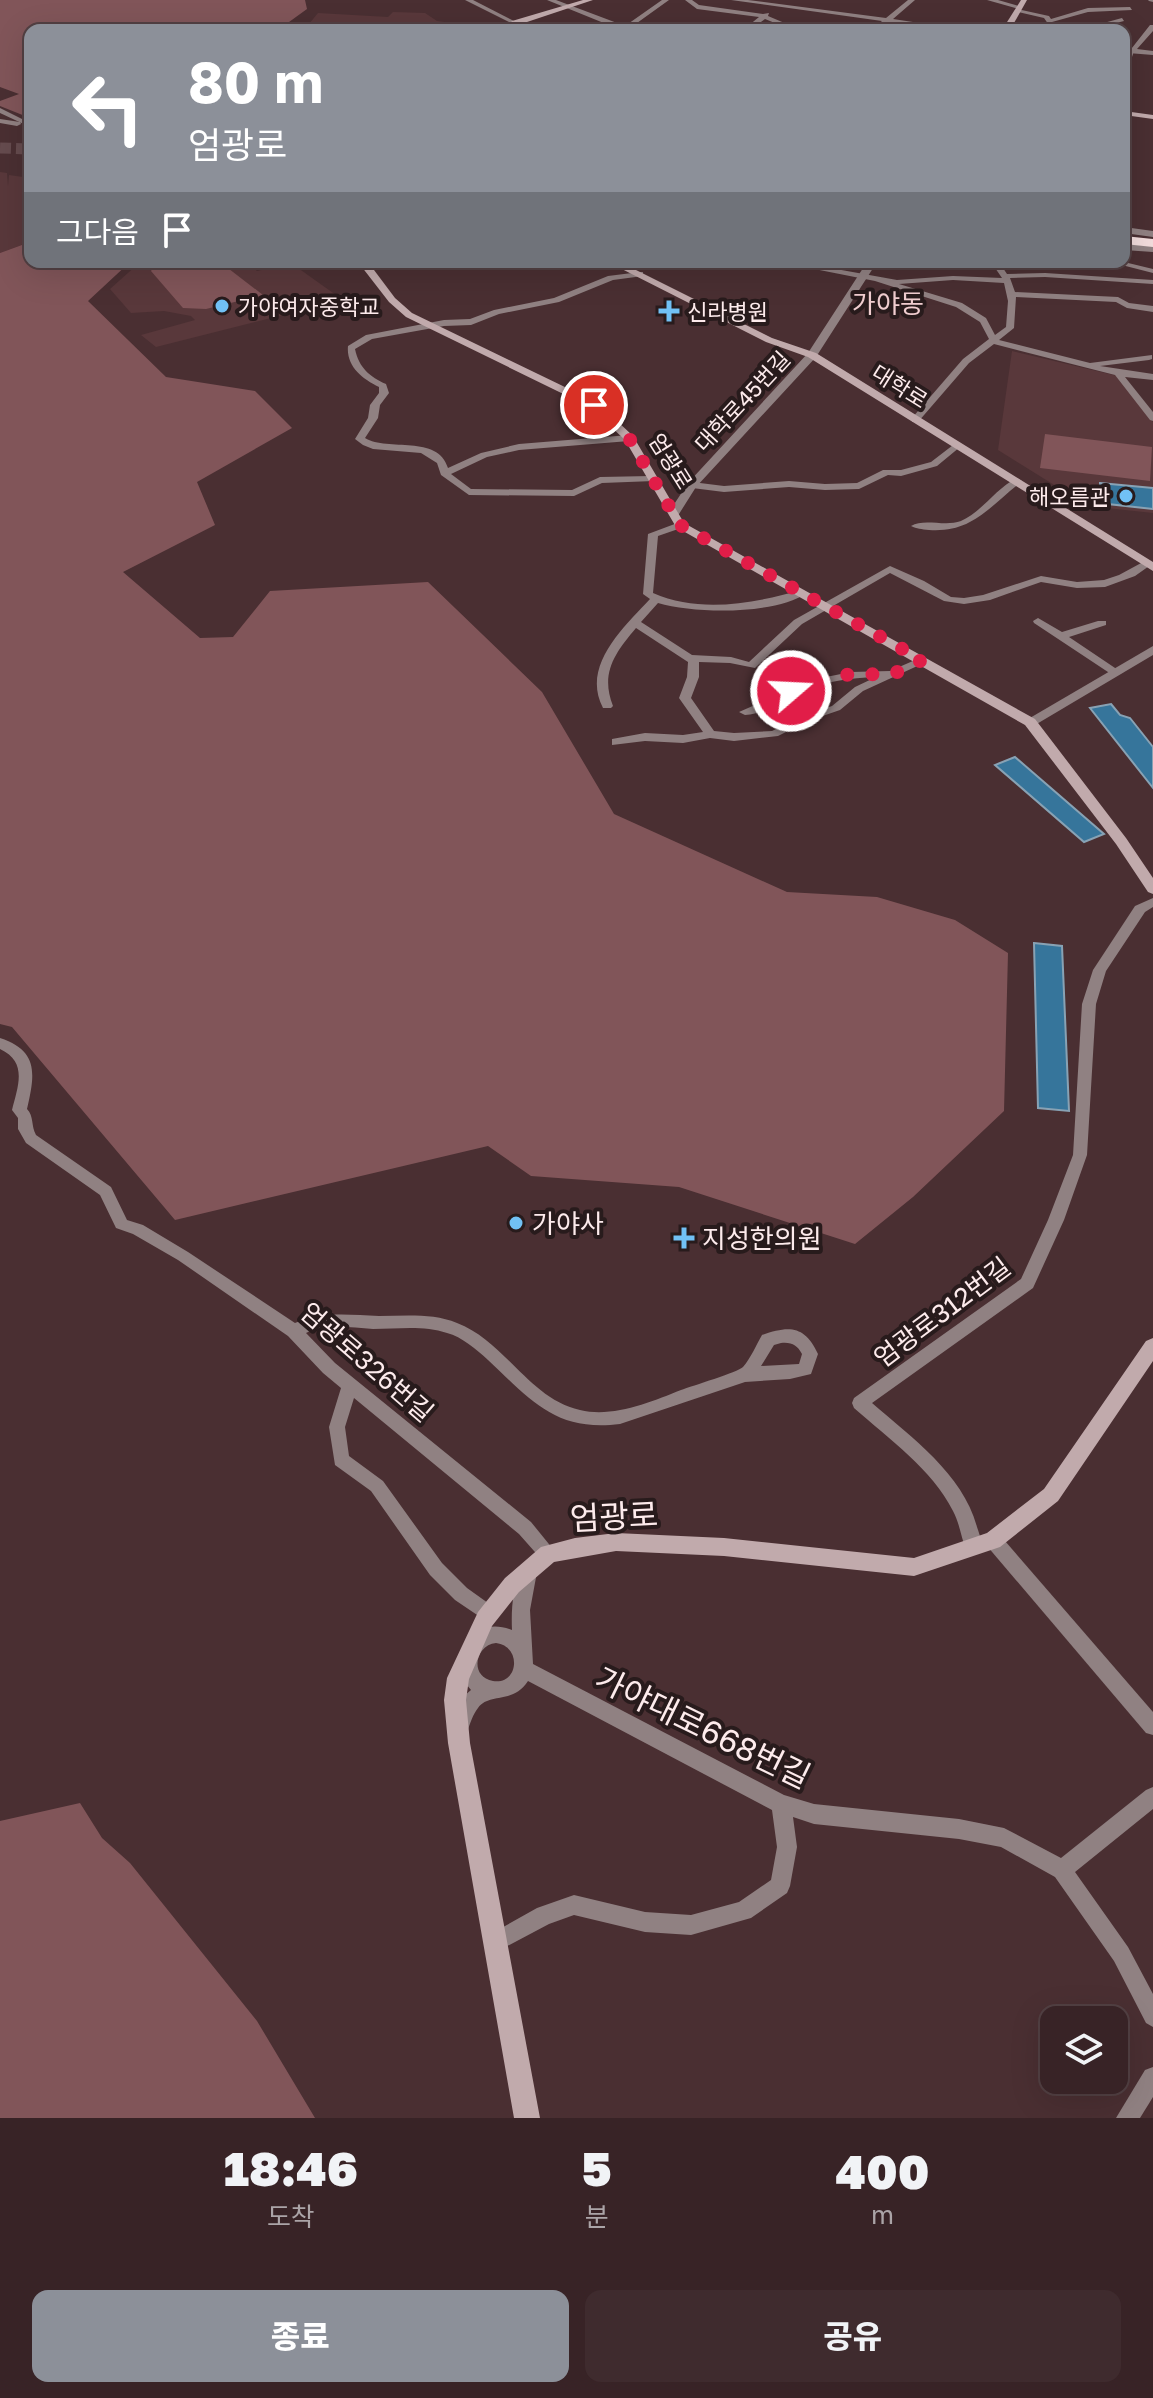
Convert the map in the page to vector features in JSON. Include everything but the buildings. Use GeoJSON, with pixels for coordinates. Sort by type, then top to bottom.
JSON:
{"type":"FeatureCollection","features":[{"type":"Feature","properties":{"kind":"highway"},"geometry":{"type":"LineString","coordinates":[[1130,236],[1153,241]]}},
{"type":"Feature","properties":{"kind":"main road"},"geometry":{"type":"LineString","coordinates":[[519,24],[590,0]]}},
{"type":"Feature","properties":{"kind":"main road"},"geometry":{"type":"LineString","coordinates":[[1010,24],[1020,6]]}},
{"type":"Feature","properties":{"kind":"main road"},"geometry":{"type":"LineString","coordinates":[[1130,114],[1153,117]]}},
{"type":"Feature","properties":{"kind":"main road","name":"엄광로"},"geometry":{"type":"LineString","coordinates":[[368,268],[402,310],[430,327],[594,405],[629,438],[677,518],[1030,722],[1121,841],[1153,889]]}},
{"type":"Feature","properties":{"kind":"main road","name":"대학로"},"geometry":{"type":"LineString","coordinates":[[626,268],[769,340],[812,355],[1150,566]]}},
{"type":"Feature","properties":{"kind":"main road","name":"엄광로"},"geometry":{"type":"LineString","coordinates":[[527,2118],[455,1700],[458,1678],[489,1614],[530,1567],[548,1554],[575,1547],[616,1542],[724,1547],[914,1567],[983,1543],[1051,1495],[1153,1346]]}},
{"type":"Feature","properties":{"kind":"street"},"geometry":{"type":"LineString","coordinates":[[468,0],[510,24]]}},
{"type":"Feature","properties":{"kind":"street"},"geometry":{"type":"LineString","coordinates":[[550,0],[611,24]]}},
{"type":"Feature","properties":{"kind":"street"},"geometry":{"type":"LineString","coordinates":[[634,24],[666,0]]}},
{"type":"Feature","properties":{"kind":"street"},"geometry":{"type":"LineString","coordinates":[[688,0],[697,7],[763,16],[783,24]]}},
{"type":"Feature","properties":{"kind":"street"},"geometry":{"type":"LineString","coordinates":[[734,0],[916,24]]}},
{"type":"Feature","properties":{"kind":"street"},"geometry":{"type":"LineString","coordinates":[[881,24],[912,0]]}},
{"type":"Feature","properties":{"kind":"street"},"geometry":{"type":"LineString","coordinates":[[990,0],[1020,6],[1047,17],[1050,24]]}},
{"type":"Feature","properties":{"kind":"street"},"geometry":{"type":"LineString","coordinates":[[1119,24],[1133,4],[1128,0]]}},
{"type":"Feature","properties":{"kind":"street"},"geometry":{"type":"LineString","coordinates":[[753,24],[776,6]]}},
{"type":"Feature","properties":{"kind":"street"},"geometry":{"type":"LineString","coordinates":[[1049,21],[1088,10],[1130,9]]}},
{"type":"Feature","properties":{"kind":"street"},"geometry":{"type":"LineString","coordinates":[[1106,24],[1122,20]]}},
{"type":"Feature","properties":{"kind":"street"},"geometry":{"type":"LineString","coordinates":[[1130,48],[1153,27]]}},
{"type":"Feature","properties":{"kind":"street"},"geometry":{"type":"LineString","coordinates":[[1130,50],[1153,53]]}},
{"type":"Feature","properties":{"kind":"street"},"geometry":{"type":"LineString","coordinates":[[0,110],[24,122]]}},
{"type":"Feature","properties":{"kind":"street"},"geometry":{"type":"LineString","coordinates":[[0,122],[16,125]]}},
{"type":"Feature","properties":{"kind":"street"},"geometry":{"type":"LineString","coordinates":[[1130,246],[1153,241]]}},
{"type":"Feature","properties":{"kind":"street"},"geometry":{"type":"LineString","coordinates":[[1130,266],[1153,271]]}},
{"type":"Feature","properties":{"kind":"street"},"geometry":{"type":"LineString","coordinates":[[813,268],[879,281],[959,305],[983,320],[995,342],[1118,373],[1151,376],[1149,357],[1153,344]]}},
{"type":"Feature","properties":{"kind":"street","name":"대학로45번길"},"geometry":{"type":"LineString","coordinates":[[677,518],[692,485],[812,355],[868,268]]}},
{"type":"Feature","properties":{"kind":"street"},"geometry":{"type":"LineString","coordinates":[[915,420],[966,361],[1010,328],[1014,294],[1000,268]]}},
{"type":"Feature","properties":{"kind":"street"},"geometry":{"type":"LineString","coordinates":[[640,274],[611,278],[556,300],[497,312],[471,322],[369,337],[351,348],[351,355],[367,379],[383,386],[384,393],[375,405],[373,418],[360,439],[368,446],[415,448],[426,452],[441,462],[444,473],[469,492],[574,493],[600,480],[651,479]]}},
{"type":"Feature","properties":{"kind":"street"},"geometry":{"type":"LineString","coordinates":[[879,281],[916,283],[953,278],[1045,275],[1153,282]]}},
{"type":"Feature","properties":{"kind":"street"},"geometry":{"type":"LineString","coordinates":[[1014,294],[1118,300],[1127,305],[1153,309]]}},
{"type":"Feature","properties":{"kind":"street"},"geometry":{"type":"LineString","coordinates":[[1085,365],[1149,357]]}},
{"type":"Feature","properties":{"kind":"street"},"geometry":{"type":"LineString","coordinates":[[1118,373],[1153,418]]}},
{"type":"Feature","properties":{"kind":"street"},"geometry":{"type":"LineString","coordinates":[[444,473],[465,467],[480,456],[508,449],[629,438]]}},
{"type":"Feature","properties":{"kind":"street"},"geometry":{"type":"LineString","coordinates":[[692,485],[724,489],[789,484],[859,486],[886,472],[901,473],[934,464],[957,445]]}},
{"type":"Feature","properties":{"kind":"street"},"geometry":{"type":"LineString","coordinates":[[916,526],[949,529],[961,526],[977,517],[999,493],[1017,481]]}},
{"type":"Feature","properties":{"kind":"street"},"geometry":{"type":"LineString","coordinates":[[677,518],[653,534],[648,594],[656,599],[668,603],[714,606],[775,604],[802,593]]}},
{"type":"Feature","properties":{"kind":"street"},"geometry":{"type":"LineString","coordinates":[[690,658],[731,660],[751,666],[798,622],[890,569],[922,583],[948,600],[970,601],[987,600],[1019,585],[1043,579],[1078,585],[1102,584],[1150,566]]}},
{"type":"Feature","properties":{"kind":"street"},"geometry":{"type":"LineString","coordinates":[[607,706],[600,685],[610,657],[634,622],[656,599]]}},
{"type":"Feature","properties":{"kind":"street"},"geometry":{"type":"LineString","coordinates":[[1038,621],[1118,670]]}},
{"type":"Feature","properties":{"kind":"street"},"geometry":{"type":"LineString","coordinates":[[634,622],[694,661],[693,677],[685,698],[710,734]]}},
{"type":"Feature","properties":{"kind":"street"},"geometry":{"type":"LineString","coordinates":[[1060,636],[1102,623]]}},
{"type":"Feature","properties":{"kind":"street"},"geometry":{"type":"LineString","coordinates":[[1030,722],[1153,650]]}},
{"type":"Feature","properties":{"kind":"street"},"geometry":{"type":"LineString","coordinates":[[616,742],[645,737],[683,739],[710,734],[734,737],[774,734],[836,708],[859,689],[922,660]]}},
{"type":"Feature","properties":{"kind":"street"},"geometry":{"type":"LineString","coordinates":[[745,712],[763,708],[791,691],[836,675],[893,674]]}},
{"type":"Feature","properties":{"kind":"street","name":"엄광로312번길"},"geometry":{"type":"LineString","coordinates":[[983,1543],[971,1530],[950,1486],[860,1403],[1027,1283],[1056,1220],[1080,1155],[1089,1004],[1100,970],[1140,909],[1153,902]]}},
{"type":"Feature","properties":{"kind":"street","name":"엄광로326번길"},"geometry":{"type":"LineString","coordinates":[[0,1043],[21,1055],[28,1069],[19,1110],[25,1116],[25,1129],[31,1139],[106,1191],[121,1224],[138,1229],[294,1331],[329,1368],[525,1528],[548,1554]]}},
{"type":"Feature","properties":{"kind":"street"},"geometry":{"type":"LineString","coordinates":[[294,1331],[311,1320],[426,1324],[454,1328],[483,1347],[516,1380],[550,1406],[583,1419],[619,1417],[747,1375],[786,1374],[805,1369],[810,1354],[799,1337],[776,1336],[768,1340],[747,1375]]}},
{"type":"Feature","properties":{"kind":"street"},"geometry":{"type":"LineString","coordinates":[[350,1385],[337,1427],[341,1460],[377,1486],[436,1569],[461,1594],[489,1614]]}},
{"type":"Feature","properties":{"kind":"street"},"geometry":{"type":"LineString","coordinates":[[983,1543],[1153,1726]]}},
{"type":"Feature","properties":{"kind":"street"},"geometry":{"type":"LineString","coordinates":[[458,1729],[471,1701],[487,1689],[510,1687],[524,1660],[519,1620],[530,1567]]}},
{"type":"Feature","properties":{"kind":"street","name":"가야대로668번길"},"geometry":{"type":"LineString","coordinates":[[470,1652],[480,1639],[497,1633],[513,1638],[524,1660],[781,1804],[814,1814],[959,1829],[1004,1838],[1062,1870],[1121,1954],[1153,2016]]}},
{"type":"Feature","properties":{"kind":"street"},"geometry":{"type":"LineString","coordinates":[[470,1652],[468,1667],[474,1681],[487,1689]]}},
{"type":"Feature","properties":{"kind":"street"},"geometry":{"type":"LineString","coordinates":[[1062,1870],[1153,1797]]}},
{"type":"Feature","properties":{"kind":"street"},"geometry":{"type":"LineString","coordinates":[[496,1942],[544,1915],[574,1905],[645,1922],[691,1925],[744,1911],[780,1886],[787,1847],[781,1804]]}},
{"type":"Feature","properties":{"kind":"street"},"geometry":{"type":"LineString","coordinates":[[1127,2118],[1153,2078]]}},
{"type":"Feature","properties":{"kind":"shaded area"},"geometry":{"type":"Polygon","coordinates":[[[0,0],[305,0],[307,9],[286,24],[24,24],[24,116],[0,106],[0,101],[19,94],[0,87],[0,0]]]}},
{"type":"Feature","properties":{"kind":"shaded area"},"geometry":{"type":"Polygon","coordinates":[[[393,12],[425,13],[437,21],[460,24],[309,24],[318,13],[388,17],[393,12]]]}},
{"type":"Feature","properties":{"kind":"shaded area"},"geometry":{"type":"Polygon","coordinates":[[[0,172],[7,173],[8,186],[9,175],[24,177],[24,244],[0,253],[0,172]]]}},
{"type":"Feature","properties":{"kind":"shaded area"},"geometry":{"type":"Polygon","coordinates":[[[24,244],[24,268],[124,268],[88,301],[166,377],[255,391],[292,428],[197,482],[215,525],[123,572],[200,638],[233,637],[270,591],[428,582],[542,692],[614,814],[787,892],[877,897],[955,920],[1008,953],[1004,1111],[913,1197],[855,1244],[679,1187],[531,1176],[488,1146],[175,1220],[12,1027],[0,1024],[0,253],[24,244]]]}},
{"type":"Feature","properties":{"kind":"shaded area","name":"가야여자중학교"},"geometry":{"type":"Polygon","coordinates":[[[134,268],[253,268],[257,271],[298,268],[343,300],[156,347],[141,335],[195,320],[191,316],[164,311],[131,313],[110,289],[134,268]]]}},
{"type":"Feature","properties":{"kind":"shaded area"},"geometry":{"type":"Polygon","coordinates":[[[153,268],[228,268],[263,295],[206,309],[183,308],[151,271],[153,268]]]}},
{"type":"Feature","properties":{"kind":"shaded area"},"geometry":{"type":"Polygon","coordinates":[[[1012,351],[1118,376],[1153,422],[1153,513],[1088,506],[998,450],[1012,351]]]}},
{"type":"Feature","properties":{"kind":"shaded area"},"geometry":{"type":"Polygon","coordinates":[[[1045,434],[1152,447],[1150,481],[1040,468],[1045,434]]]}},
{"type":"Feature","properties":{"kind":"shaded area"},"geometry":{"type":"Polygon","coordinates":[[[80,1803],[102,1838],[130,1863],[257,2021],[315,2118],[0,2118],[0,1821],[80,1803]]]}},
{"type":"Feature","properties":{"kind":"tunnel"},"geometry":{"type":"LineString","coordinates":[[0,148],[24,149]]}},
{"type":"Feature","properties":{"kind":"place","name":"가야여자중학교"},"geometry":{"type":"Point","coordinates":[222,306]}},
{"type":"Feature","properties":{"kind":"place","name":"신라병원"},"geometry":{"type":"Point","coordinates":[669,311]}},
{"type":"Feature","properties":{"kind":"place","name":"해오름관"},"geometry":{"type":"Point","coordinates":[1126,496]}},
{"type":"Feature","properties":{"kind":"place","name":"가야사"},"geometry":{"type":"Point","coordinates":[516,1223]}},
{"type":"Feature","properties":{"kind":"place","name":"지성한의원"},"geometry":{"type":"Point","coordinates":[684,1238]}},
{"type":"Feature","properties":{"kind":"district","name":"가야동"},"geometry":{"type":"Point","coordinates":[888,303]}},
{"type":"Feature","properties":{"kind":"route"},"geometry":{"type":"LineString","coordinates":[[594,405],[629,438],[680,525],[922,660],[893,674],[836,675],[791,691]]}}]}
